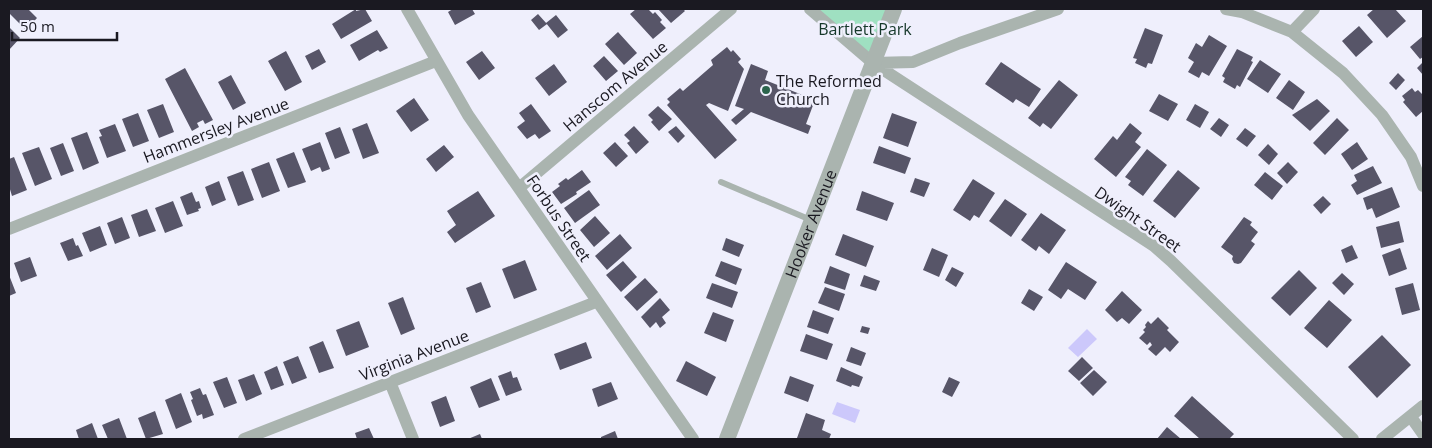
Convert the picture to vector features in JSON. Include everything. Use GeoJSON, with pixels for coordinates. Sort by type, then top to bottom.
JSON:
{"type":"FeatureCollection","features":[{"type":"Feature","properties":{"kind":"street","name":"Forbus Street"},"geometry":{"type":"LineString","coordinates":[[407,9],[468,115],[520,188],[596,302],[693,439]]}},
{"type":"Feature","properties":{"kind":"street","name":"Hanscom Avenue"},"geometry":{"type":"LineString","coordinates":[[520,188],[731,9]]}},
{"type":"Feature","properties":{"kind":"street"},"geometry":{"type":"LineString","coordinates":[[810,9],[873,63],[913,62],[960,43],[1058,9]]}},
{"type":"Feature","properties":{"kind":"street","name":"Hooker Avenue"},"geometry":{"type":"LineString","coordinates":[[727,439],[894,9]]}},
{"type":"Feature","properties":{"kind":"street"},"geometry":{"type":"LineString","coordinates":[[1226,9],[1242,12],[1292,32],[1343,73],[1382,115],[1411,157],[1423,186]]}},
{"type":"Feature","properties":{"kind":"street"},"geometry":{"type":"LineString","coordinates":[[1292,32],[1314,9]]}},
{"type":"Feature","properties":{"kind":"street","name":"Hammersley Avenue"},"geometry":{"type":"LineString","coordinates":[[9,229],[436,61]]}},
{"type":"Feature","properties":{"kind":"street","name":"Dwight Street"},"geometry":{"type":"LineString","coordinates":[[873,63],[1154,246],[1172,261],[1353,439]]}},
{"type":"Feature","properties":{"kind":"street","name":"Virginia Avenue"},"geometry":{"type":"LineString","coordinates":[[244,439],[596,302]]}},
{"type":"Feature","properties":{"kind":"street"},"geometry":{"type":"LineString","coordinates":[[390,382],[413,439]]}},
{"type":"Feature","properties":{"kind":"street"},"geometry":{"type":"LineString","coordinates":[[1382,439],[1423,406]]}},
{"type":"Feature","properties":{"kind":"street"},"geometry":{"type":"LineString","coordinates":[[1411,417],[1423,434]]}},
{"type":"Feature","properties":{"kind":"lane"},"geometry":{"type":"LineString","coordinates":[[721,182],[812,221]]}},
{"type":"Feature","properties":{"kind":"green space","name":"Bartlett Park"},"geometry":{"type":"Polygon","coordinates":[[[810,9],[894,9],[873,63],[810,9]]]}},
{"type":"Feature","properties":{"kind":"shaded area"},"geometry":{"type":"Polygon","coordinates":[[[1087,329],[1097,339],[1078,357],[1068,348],[1087,329]]]}},
{"type":"Feature","properties":{"kind":"shaded area"},"geometry":{"type":"Polygon","coordinates":[[[837,402],[860,410],[855,423],[832,414],[837,402]]]}},
{"type":"Feature","properties":{"kind":"building"},"geometry":{"type":"Polygon","coordinates":[[[9,9],[28,9],[37,18],[26,30],[9,13],[9,9]]]}},
{"type":"Feature","properties":{"kind":"building"},"geometry":{"type":"Polygon","coordinates":[[[356,9],[356,11],[365,9],[372,21],[341,39],[332,24],[356,9]]]}},
{"type":"Feature","properties":{"kind":"building"},"geometry":{"type":"Polygon","coordinates":[[[453,9],[472,9],[475,14],[455,25],[448,12],[453,9]]]}},
{"type":"Feature","properties":{"kind":"building"},"geometry":{"type":"Polygon","coordinates":[[[636,9],[648,9],[653,14],[655,12],[662,20],[660,22],[666,28],[653,39],[630,14],[636,9]]]}},
{"type":"Feature","properties":{"kind":"building"},"geometry":{"type":"Polygon","coordinates":[[[658,9],[683,9],[685,11],[671,23],[658,9]]]}},
{"type":"Feature","properties":{"kind":"building"},"geometry":{"type":"Polygon","coordinates":[[[1374,9],[1395,9],[1406,21],[1387,38],[1367,15],[1374,9]]]}},
{"type":"Feature","properties":{"kind":"building"},"geometry":{"type":"Polygon","coordinates":[[[538,14],[547,24],[539,30],[531,20],[538,14]]]}},
{"type":"Feature","properties":{"kind":"building"},"geometry":{"type":"Polygon","coordinates":[[[556,15],[568,30],[558,38],[546,23],[556,15]]]}},
{"type":"Feature","properties":{"kind":"building"},"geometry":{"type":"Polygon","coordinates":[[[1359,26],[1373,42],[1356,57],[1342,41],[1359,26]]]}},
{"type":"Feature","properties":{"kind":"building"},"geometry":{"type":"Polygon","coordinates":[[[9,27],[20,38],[9,50],[9,27]]]}},
{"type":"Feature","properties":{"kind":"building"},"geometry":{"type":"Polygon","coordinates":[[[1145,28],[1163,35],[1152,64],[1148,63],[1146,68],[1135,63],[1137,59],[1133,58],[1145,28]]]}},
{"type":"Feature","properties":{"kind":"building"},"geometry":{"type":"Polygon","coordinates":[[[377,30],[388,48],[380,52],[378,50],[359,61],[350,45],[377,30]]]}},
{"type":"Feature","properties":{"kind":"building"},"geometry":{"type":"Polygon","coordinates":[[[618,32],[637,53],[624,65],[605,44],[618,32]]]}},
{"type":"Feature","properties":{"kind":"building"},"geometry":{"type":"Polygon","coordinates":[[[1209,35],[1227,46],[1209,76],[1202,72],[1199,78],[1188,72],[1194,62],[1188,58],[1196,43],[1202,47],[1209,35]]]}},
{"type":"Feature","properties":{"kind":"building"},"geometry":{"type":"Polygon","coordinates":[[[1423,36],[1423,57],[1420,59],[1410,47],[1423,36]]]}},
{"type":"Feature","properties":{"kind":"building"},"geometry":{"type":"Polygon","coordinates":[[[727,47],[731,52],[733,50],[741,59],[738,62],[744,69],[728,111],[709,103],[706,105],[737,140],[715,159],[667,105],[670,102],[667,99],[680,88],[683,91],[713,65],[711,60],[727,47]]]}},
{"type":"Feature","properties":{"kind":"building"},"geometry":{"type":"Polygon","coordinates":[[[319,49],[326,62],[312,70],[305,56],[319,49]]]}},
{"type":"Feature","properties":{"kind":"building"},"geometry":{"type":"Polygon","coordinates":[[[1237,49],[1253,57],[1251,61],[1253,62],[1240,87],[1237,85],[1235,89],[1223,82],[1225,78],[1222,76],[1237,49]]]}},
{"type":"Feature","properties":{"kind":"building"},"geometry":{"type":"Polygon","coordinates":[[[286,51],[302,82],[285,91],[268,61],[286,51]]]}},
{"type":"Feature","properties":{"kind":"building"},"geometry":{"type":"Polygon","coordinates":[[[482,51],[495,68],[479,80],[466,62],[482,51]]]}},
{"type":"Feature","properties":{"kind":"building"},"geometry":{"type":"Polygon","coordinates":[[[604,56],[618,71],[606,81],[593,66],[604,56]]]}},
{"type":"Feature","properties":{"kind":"building"},"geometry":{"type":"Polygon","coordinates":[[[1260,60],[1281,74],[1268,93],[1247,79],[1260,60]]]}},
{"type":"Feature","properties":{"kind":"building"},"geometry":{"type":"Polygon","coordinates":[[[1001,62],[1041,89],[1029,107],[1016,99],[1013,103],[985,84],[1001,62]]]}},
{"type":"Feature","properties":{"kind":"building"},"geometry":{"type":"Polygon","coordinates":[[[1423,62],[1423,75],[1417,68],[1423,62]]]}},
{"type":"Feature","properties":{"kind":"building"},"geometry":{"type":"Polygon","coordinates":[[[554,64],[567,82],[549,96],[535,78],[554,64]]]}},
{"type":"Feature","properties":{"kind":"building","name":"The Reformed Church"},"geometry":{"type":"Polygon","coordinates":[[[751,64],[768,71],[765,80],[815,100],[806,124],[811,126],[808,134],[751,112],[736,125],[731,120],[744,109],[735,106],[751,64]]]}},
{"type":"Feature","properties":{"kind":"building"},"geometry":{"type":"Polygon","coordinates":[[[185,68],[213,120],[205,124],[203,120],[197,123],[199,127],[192,131],[165,79],[185,68]]]}},
{"type":"Feature","properties":{"kind":"building"},"geometry":{"type":"Polygon","coordinates":[[[1398,73],[1405,80],[1396,90],[1389,83],[1398,73]]]}},
{"type":"Feature","properties":{"kind":"building"},"geometry":{"type":"Polygon","coordinates":[[[231,75],[246,103],[233,110],[218,82],[231,75]]]}},
{"type":"Feature","properties":{"kind":"building"},"geometry":{"type":"Polygon","coordinates":[[[1059,80],[1078,95],[1051,129],[1043,123],[1040,127],[1028,118],[1059,80]]]}},
{"type":"Feature","properties":{"kind":"building"},"geometry":{"type":"Polygon","coordinates":[[[1289,80],[1305,92],[1293,110],[1276,98],[1289,80]]]}},
{"type":"Feature","properties":{"kind":"building"},"geometry":{"type":"Polygon","coordinates":[[[1412,88],[1415,92],[1418,90],[1423,93],[1423,111],[1416,117],[1403,102],[1405,100],[1402,96],[1412,88]]]}},
{"type":"Feature","properties":{"kind":"building"},"geometry":{"type":"Polygon","coordinates":[[[1159,94],[1178,104],[1168,121],[1149,111],[1159,94]]]}},
{"type":"Feature","properties":{"kind":"building"},"geometry":{"type":"Polygon","coordinates":[[[414,98],[429,120],[411,132],[396,111],[414,98]]]}},
{"type":"Feature","properties":{"kind":"building"},"geometry":{"type":"Polygon","coordinates":[[[1317,99],[1330,111],[1310,131],[1292,115],[1317,99]]]}},
{"type":"Feature","properties":{"kind":"building"},"geometry":{"type":"Polygon","coordinates":[[[163,104],[174,132],[159,138],[147,110],[163,104]]]}},
{"type":"Feature","properties":{"kind":"building"},"geometry":{"type":"Polygon","coordinates":[[[531,104],[551,131],[539,139],[535,134],[527,139],[517,127],[525,121],[519,113],[531,104]]]}},
{"type":"Feature","properties":{"kind":"building"},"geometry":{"type":"Polygon","coordinates":[[[1195,104],[1209,112],[1200,128],[1186,120],[1195,104]]]}},
{"type":"Feature","properties":{"kind":"building"},"geometry":{"type":"Polygon","coordinates":[[[658,106],[672,119],[659,131],[648,115],[658,106]]]}},
{"type":"Feature","properties":{"kind":"building"},"geometry":{"type":"Polygon","coordinates":[[[138,113],[149,141],[133,147],[122,119],[138,113]]]}},
{"type":"Feature","properties":{"kind":"building"},"geometry":{"type":"Polygon","coordinates":[[[892,113],[917,122],[908,147],[883,138],[892,113]]]}},
{"type":"Feature","properties":{"kind":"building"},"geometry":{"type":"Polygon","coordinates":[[[1219,118],[1229,125],[1221,137],[1210,129],[1219,118]]]}},
{"type":"Feature","properties":{"kind":"building"},"geometry":{"type":"Polygon","coordinates":[[[1337,118],[1349,130],[1325,155],[1313,143],[1337,118]]]}},
{"type":"Feature","properties":{"kind":"building"},"geometry":{"type":"Polygon","coordinates":[[[367,123],[379,153],[363,159],[352,129],[367,123]]]}},
{"type":"Feature","properties":{"kind":"building"},"geometry":{"type":"Polygon","coordinates":[[[1130,123],[1142,133],[1135,142],[1141,147],[1116,177],[1094,159],[1113,136],[1117,140],[1130,123]]]}},
{"type":"Feature","properties":{"kind":"building"},"geometry":{"type":"Polygon","coordinates":[[[115,124],[126,151],[107,158],[99,137],[102,136],[99,130],[115,124]]]}},
{"type":"Feature","properties":{"kind":"building"},"geometry":{"type":"Polygon","coordinates":[[[634,126],[649,142],[636,154],[627,143],[630,141],[624,135],[634,126]]]}},
{"type":"Feature","properties":{"kind":"building"},"geometry":{"type":"Polygon","coordinates":[[[676,126],[685,136],[678,143],[668,132],[676,126]]]}},
{"type":"Feature","properties":{"kind":"building"},"geometry":{"type":"Polygon","coordinates":[[[340,127],[350,153],[335,159],[325,133],[340,127]]]}},
{"type":"Feature","properties":{"kind":"building"},"geometry":{"type":"Polygon","coordinates":[[[1245,128],[1256,136],[1247,147],[1236,139],[1245,128]]]}},
{"type":"Feature","properties":{"kind":"building"},"geometry":{"type":"Polygon","coordinates":[[[87,132],[99,163],[83,170],[71,138],[87,132]]]}},
{"type":"Feature","properties":{"kind":"building"},"geometry":{"type":"Polygon","coordinates":[[[320,142],[330,169],[322,172],[320,167],[311,171],[302,149],[320,142]]]}},
{"type":"Feature","properties":{"kind":"building"},"geometry":{"type":"Polygon","coordinates":[[[615,142],[628,156],[616,167],[603,153],[615,142]]]}},
{"type":"Feature","properties":{"kind":"building"},"geometry":{"type":"Polygon","coordinates":[[[1357,142],[1368,159],[1352,170],[1341,154],[1357,142]]]}},
{"type":"Feature","properties":{"kind":"building"},"geometry":{"type":"Polygon","coordinates":[[[63,143],[74,171],[61,176],[50,148],[63,143]]]}},
{"type":"Feature","properties":{"kind":"building"},"geometry":{"type":"Polygon","coordinates":[[[1268,144],[1278,154],[1269,165],[1258,155],[1268,144]]]}},
{"type":"Feature","properties":{"kind":"building"},"geometry":{"type":"Polygon","coordinates":[[[444,145],[454,157],[436,172],[426,159],[444,145]]]}},
{"type":"Feature","properties":{"kind":"building"},"geometry":{"type":"Polygon","coordinates":[[[879,146],[911,158],[905,174],[873,163],[879,146]]]}},
{"type":"Feature","properties":{"kind":"building"},"geometry":{"type":"Polygon","coordinates":[[[39,147],[52,179],[35,186],[22,153],[39,147]]]}},
{"type":"Feature","properties":{"kind":"building"},"geometry":{"type":"Polygon","coordinates":[[[1147,149],[1167,165],[1143,196],[1128,185],[1131,181],[1125,177],[1147,149]]]}},
{"type":"Feature","properties":{"kind":"building"},"geometry":{"type":"Polygon","coordinates":[[[294,152],[306,182],[288,188],[276,159],[294,152]]]}},
{"type":"Feature","properties":{"kind":"building"},"geometry":{"type":"Polygon","coordinates":[[[14,157],[27,190],[12,196],[9,186],[9,159],[14,157]]]}},
{"type":"Feature","properties":{"kind":"building"},"geometry":{"type":"Polygon","coordinates":[[[269,162],[280,191],[262,198],[251,169],[269,162]]]}},
{"type":"Feature","properties":{"kind":"building"},"geometry":{"type":"Polygon","coordinates":[[[1288,162],[1298,172],[1287,184],[1277,173],[1288,162]]]}},
{"type":"Feature","properties":{"kind":"building"},"geometry":{"type":"Polygon","coordinates":[[[1373,166],[1382,183],[1357,195],[1351,185],[1357,181],[1354,175],[1373,166]]]}},
{"type":"Feature","properties":{"kind":"building"},"geometry":{"type":"Polygon","coordinates":[[[582,170],[591,182],[561,204],[552,192],[566,178],[568,180],[582,170]]]}},
{"type":"Feature","properties":{"kind":"building"},"geometry":{"type":"Polygon","coordinates":[[[1178,170],[1200,188],[1175,218],[1153,201],[1178,170]]]}},
{"type":"Feature","properties":{"kind":"building"},"geometry":{"type":"Polygon","coordinates":[[[243,171],[254,200],[238,206],[227,177],[243,171]]]}},
{"type":"Feature","properties":{"kind":"building"},"geometry":{"type":"Polygon","coordinates":[[[1265,172],[1283,186],[1272,200],[1254,185],[1265,172]]]}},
{"type":"Feature","properties":{"kind":"building"},"geometry":{"type":"Polygon","coordinates":[[[915,178],[930,183],[924,197],[910,192],[915,178]]]}},
{"type":"Feature","properties":{"kind":"building"},"geometry":{"type":"Polygon","coordinates":[[[973,179],[995,193],[979,218],[974,215],[970,221],[953,210],[973,179]]]}},
{"type":"Feature","properties":{"kind":"building"},"geometry":{"type":"Polygon","coordinates":[[[219,181],[226,200],[212,206],[205,187],[219,181]]]}},
{"type":"Feature","properties":{"kind":"building"},"geometry":{"type":"Polygon","coordinates":[[[1392,187],[1400,207],[1376,218],[1372,208],[1367,210],[1363,198],[1392,187]]]}},
{"type":"Feature","properties":{"kind":"building"},"geometry":{"type":"Polygon","coordinates":[[[589,190],[600,205],[575,223],[564,208],[589,190]]]}},
{"type":"Feature","properties":{"kind":"building"},"geometry":{"type":"Polygon","coordinates":[[[478,191],[495,216],[455,243],[447,232],[456,225],[447,211],[478,191]]]}},
{"type":"Feature","properties":{"kind":"building"},"geometry":{"type":"Polygon","coordinates":[[[862,191],[894,203],[887,221],[856,210],[862,191]]]}},
{"type":"Feature","properties":{"kind":"building"},"geometry":{"type":"Polygon","coordinates":[[[192,192],[196,202],[199,201],[201,208],[198,209],[199,211],[187,215],[180,197],[192,192]]]}},
{"type":"Feature","properties":{"kind":"building"},"geometry":{"type":"Polygon","coordinates":[[[1323,196],[1331,204],[1321,214],[1313,205],[1323,196]]]}},
{"type":"Feature","properties":{"kind":"building"},"geometry":{"type":"Polygon","coordinates":[[[1005,199],[1027,214],[1011,237],[989,221],[1005,199]]]}},
{"type":"Feature","properties":{"kind":"building"},"geometry":{"type":"Polygon","coordinates":[[[173,201],[183,226],[165,233],[155,208],[173,201]]]}},
{"type":"Feature","properties":{"kind":"building"},"geometry":{"type":"Polygon","coordinates":[[[147,209],[156,231],[139,237],[131,215],[147,209]]]}},
{"type":"Feature","properties":{"kind":"building"},"geometry":{"type":"Polygon","coordinates":[[[1041,213],[1066,230],[1049,254],[1039,246],[1036,251],[1021,240],[1041,213]]]}},
{"type":"Feature","properties":{"kind":"building"},"geometry":{"type":"Polygon","coordinates":[[[595,216],[610,233],[594,247],[580,230],[595,216]]]}},
{"type":"Feature","properties":{"kind":"building"},"geometry":{"type":"Polygon","coordinates":[[[122,217],[130,238],[115,244],[107,223],[122,217]]]}},
{"type":"Feature","properties":{"kind":"building"},"geometry":{"type":"Polygon","coordinates":[[[1244,217],[1252,222],[1250,225],[1258,232],[1251,241],[1255,244],[1241,263],[1238,264],[1234,263],[1233,256],[1221,247],[1244,217]]]}},
{"type":"Feature","properties":{"kind":"building"},"geometry":{"type":"Polygon","coordinates":[[[1399,221],[1404,242],[1381,248],[1376,227],[1399,221]]]}},
{"type":"Feature","properties":{"kind":"building"},"geometry":{"type":"Polygon","coordinates":[[[100,226],[107,245],[90,252],[82,233],[100,226]]]}},
{"type":"Feature","properties":{"kind":"building"},"geometry":{"type":"Polygon","coordinates":[[[620,234],[632,248],[607,270],[595,256],[620,234]]]}},
{"type":"Feature","properties":{"kind":"building"},"geometry":{"type":"Polygon","coordinates":[[[843,234],[874,246],[866,267],[835,255],[843,234]]]}},
{"type":"Feature","properties":{"kind":"building"},"geometry":{"type":"Polygon","coordinates":[[[73,238],[83,256],[68,261],[60,243],[73,238]]]}},
{"type":"Feature","properties":{"kind":"building"},"geometry":{"type":"Polygon","coordinates":[[[726,238],[744,245],[739,257],[722,250],[726,238]]]}},
{"type":"Feature","properties":{"kind":"building"},"geometry":{"type":"Polygon","coordinates":[[[1352,245],[1358,258],[1346,263],[1341,250],[1352,245]]]}},
{"type":"Feature","properties":{"kind":"building"},"geometry":{"type":"Polygon","coordinates":[[[932,248],[948,255],[939,277],[923,270],[932,248]]]}},
{"type":"Feature","properties":{"kind":"building"},"geometry":{"type":"Polygon","coordinates":[[[1400,248],[1407,269],[1389,276],[1382,255],[1400,248]]]}},
{"type":"Feature","properties":{"kind":"building"},"geometry":{"type":"Polygon","coordinates":[[[30,257],[37,276],[21,282],[14,263],[30,257]]]}},
{"type":"Feature","properties":{"kind":"building"},"geometry":{"type":"Polygon","coordinates":[[[525,260],[537,290],[514,299],[502,269],[525,260]]]}},
{"type":"Feature","properties":{"kind":"building"},"geometry":{"type":"Polygon","coordinates":[[[623,261],[637,277],[621,292],[606,275],[623,261]]]}},
{"type":"Feature","properties":{"kind":"building"},"geometry":{"type":"Polygon","coordinates":[[[721,261],[742,269],[736,285],[715,276],[721,261]]]}},
{"type":"Feature","properties":{"kind":"building"},"geometry":{"type":"Polygon","coordinates":[[[1066,262],[1097,282],[1085,300],[1068,289],[1061,299],[1048,290],[1066,262]]]}},
{"type":"Feature","properties":{"kind":"building"},"geometry":{"type":"Polygon","coordinates":[[[830,266],[850,274],[845,290],[824,283],[830,266]]]}},
{"type":"Feature","properties":{"kind":"building"},"geometry":{"type":"Polygon","coordinates":[[[952,267],[964,273],[956,287],[945,280],[952,267]]]}},
{"type":"Feature","properties":{"kind":"building"},"geometry":{"type":"Polygon","coordinates":[[[1299,270],[1317,288],[1290,316],[1271,298],[1299,270]]]}},
{"type":"Feature","properties":{"kind":"building"},"geometry":{"type":"Polygon","coordinates":[[[1342,273],[1354,284],[1344,295],[1332,283],[1342,273]]]}},
{"type":"Feature","properties":{"kind":"building"},"geometry":{"type":"Polygon","coordinates":[[[9,275],[16,293],[9,296],[9,275]]]}},
{"type":"Feature","properties":{"kind":"building"},"geometry":{"type":"Polygon","coordinates":[[[864,275],[880,281],[876,291],[860,286],[864,275]]]}},
{"type":"Feature","properties":{"kind":"building"},"geometry":{"type":"Polygon","coordinates":[[[645,278],[658,292],[637,311],[624,297],[645,278]]]}},
{"type":"Feature","properties":{"kind":"building"},"geometry":{"type":"Polygon","coordinates":[[[481,282],[491,307],[476,313],[466,288],[481,282]]]}},
{"type":"Feature","properties":{"kind":"building"},"geometry":{"type":"Polygon","coordinates":[[[712,283],[738,292],[732,308],[706,298],[712,283]]]}},
{"type":"Feature","properties":{"kind":"building"},"geometry":{"type":"Polygon","coordinates":[[[1413,283],[1420,310],[1402,315],[1395,288],[1413,283]]]}},
{"type":"Feature","properties":{"kind":"building"},"geometry":{"type":"Polygon","coordinates":[[[825,287],[845,294],[839,311],[818,303],[825,287]]]}},
{"type":"Feature","properties":{"kind":"building"},"geometry":{"type":"Polygon","coordinates":[[[1029,289],[1043,297],[1034,311],[1021,303],[1029,289]]]}},
{"type":"Feature","properties":{"kind":"building"},"geometry":{"type":"Polygon","coordinates":[[[1122,291],[1142,310],[1129,324],[1122,318],[1117,322],[1105,310],[1122,291]]]}},
{"type":"Feature","properties":{"kind":"building"},"geometry":{"type":"Polygon","coordinates":[[[403,297],[415,329],[401,335],[388,303],[403,297]]]}},
{"type":"Feature","properties":{"kind":"building"},"geometry":{"type":"Polygon","coordinates":[[[660,298],[670,310],[662,317],[666,323],[660,328],[656,322],[650,328],[641,317],[660,298]]]}},
{"type":"Feature","properties":{"kind":"building"},"geometry":{"type":"Polygon","coordinates":[[[1329,300],[1352,320],[1327,348],[1304,328],[1329,300]]]}},
{"type":"Feature","properties":{"kind":"building"},"geometry":{"type":"Polygon","coordinates":[[[813,310],[834,318],[828,334],[807,327],[813,310]]]}},
{"type":"Feature","properties":{"kind":"building"},"geometry":{"type":"Polygon","coordinates":[[[713,312],[734,320],[726,342],[704,333],[713,312]]]}},
{"type":"Feature","properties":{"kind":"building"},"geometry":{"type":"Polygon","coordinates":[[[1158,317],[1179,342],[1170,352],[1165,347],[1156,356],[1148,349],[1152,345],[1150,342],[1147,345],[1139,338],[1145,332],[1143,330],[1148,321],[1151,324],[1158,317]]]}},
{"type":"Feature","properties":{"kind":"building"},"geometry":{"type":"Polygon","coordinates":[[[359,321],[369,347],[346,356],[336,330],[359,321]]]}},
{"type":"Feature","properties":{"kind":"building"},"geometry":{"type":"Polygon","coordinates":[[[862,326],[870,328],[868,334],[860,332],[862,326]]]}},
{"type":"Feature","properties":{"kind":"building"},"geometry":{"type":"Polygon","coordinates":[[[806,334],[833,344],[827,360],[800,351],[806,334]]]}},
{"type":"Feature","properties":{"kind":"building"},"geometry":{"type":"Polygon","coordinates":[[[1382,335],[1411,365],[1377,398],[1348,367],[1382,335]]]}},
{"type":"Feature","properties":{"kind":"building"},"geometry":{"type":"Polygon","coordinates":[[[323,341],[334,368],[319,373],[309,347],[323,341]]]}},
{"type":"Feature","properties":{"kind":"building"},"geometry":{"type":"Polygon","coordinates":[[[586,342],[592,358],[560,370],[554,354],[586,342]]]}},
{"type":"Feature","properties":{"kind":"building"},"geometry":{"type":"Polygon","coordinates":[[[851,347],[866,353],[861,366],[846,361],[851,347]]]}},
{"type":"Feature","properties":{"kind":"building"},"geometry":{"type":"Polygon","coordinates":[[[298,356],[307,378],[292,384],[283,362],[298,356]]]}},
{"type":"Feature","properties":{"kind":"building"},"geometry":{"type":"Polygon","coordinates":[[[1082,357],[1093,368],[1079,381],[1068,371],[1082,357]]]}},
{"type":"Feature","properties":{"kind":"building"},"geometry":{"type":"Polygon","coordinates":[[[686,361],[716,377],[707,396],[676,381],[686,361]]]}},
{"type":"Feature","properties":{"kind":"building"},"geometry":{"type":"Polygon","coordinates":[[[277,366],[284,385],[271,390],[264,372],[277,366]]]}},
{"type":"Feature","properties":{"kind":"building"},"geometry":{"type":"Polygon","coordinates":[[[841,367],[863,377],[859,387],[852,385],[851,387],[836,381],[841,367]]]}},
{"type":"Feature","properties":{"kind":"building"},"geometry":{"type":"Polygon","coordinates":[[[1094,370],[1107,382],[1093,396],[1080,383],[1094,370]]]}},
{"type":"Feature","properties":{"kind":"building"},"geometry":{"type":"Polygon","coordinates":[[[511,371],[513,378],[517,377],[522,390],[506,396],[498,376],[511,371]]]}},
{"type":"Feature","properties":{"kind":"building"},"geometry":{"type":"Polygon","coordinates":[[[254,374],[262,394],[246,401],[238,380],[254,374]]]}},
{"type":"Feature","properties":{"kind":"building"},"geometry":{"type":"Polygon","coordinates":[[[790,376],[814,385],[808,402],[784,393],[790,376]]]}},
{"type":"Feature","properties":{"kind":"building"},"geometry":{"type":"Polygon","coordinates":[[[227,377],[237,403],[224,408],[213,382],[227,377]]]}},
{"type":"Feature","properties":{"kind":"building"},"geometry":{"type":"Polygon","coordinates":[[[949,377],[960,382],[952,397],[942,392],[949,377]]]}},
{"type":"Feature","properties":{"kind":"building"},"geometry":{"type":"Polygon","coordinates":[[[491,378],[500,400],[479,408],[470,387],[491,378]]]}},
{"type":"Feature","properties":{"kind":"building"},"geometry":{"type":"Polygon","coordinates":[[[611,382],[618,399],[598,407],[592,389],[611,382]]]}},
{"type":"Feature","properties":{"kind":"building"},"geometry":{"type":"Polygon","coordinates":[[[200,388],[203,395],[206,394],[214,415],[203,419],[202,414],[197,416],[190,392],[200,388]]]}},
{"type":"Feature","properties":{"kind":"building"},"geometry":{"type":"Polygon","coordinates":[[[181,393],[192,422],[176,429],[165,400],[181,393]]]}},
{"type":"Feature","properties":{"kind":"building"},"geometry":{"type":"Polygon","coordinates":[[[446,396],[455,421],[440,427],[431,402],[446,396]]]}},
{"type":"Feature","properties":{"kind":"building"},"geometry":{"type":"Polygon","coordinates":[[[1192,396],[1234,434],[1229,439],[1200,439],[1174,416],[1192,396]]]}},
{"type":"Feature","properties":{"kind":"building"},"geometry":{"type":"Polygon","coordinates":[[[155,411],[163,434],[146,439],[138,418],[155,411]]]}},
{"type":"Feature","properties":{"kind":"building"},"geometry":{"type":"Polygon","coordinates":[[[806,413],[825,420],[822,430],[831,434],[829,439],[797,438],[806,413]]]}},
{"type":"Feature","properties":{"kind":"building"},"geometry":{"type":"Polygon","coordinates":[[[119,418],[127,439],[108,439],[102,425],[119,418]]]}},
{"type":"Feature","properties":{"kind":"building"},"geometry":{"type":"Polygon","coordinates":[[[92,423],[98,439],[79,439],[76,430],[92,423]]]}},
{"type":"Feature","properties":{"kind":"building"},"geometry":{"type":"Polygon","coordinates":[[[1167,427],[1181,439],[1157,439],[1167,427]]]}},
{"type":"Feature","properties":{"kind":"building"},"geometry":{"type":"Polygon","coordinates":[[[369,428],[374,439],[357,439],[355,433],[369,428]]]}},
{"type":"Feature","properties":{"kind":"building"},"geometry":{"type":"Polygon","coordinates":[[[615,431],[618,439],[601,439],[601,437],[615,431]]]}},
{"type":"Feature","properties":{"kind":"building"},"geometry":{"type":"Polygon","coordinates":[[[480,434],[482,439],[468,439],[480,434]]]}},
{"type":"Feature","properties":{"kind":"place","name":"The Reformed Church"},"geometry":{"type":"Point","coordinates":[766,90]}}]}
